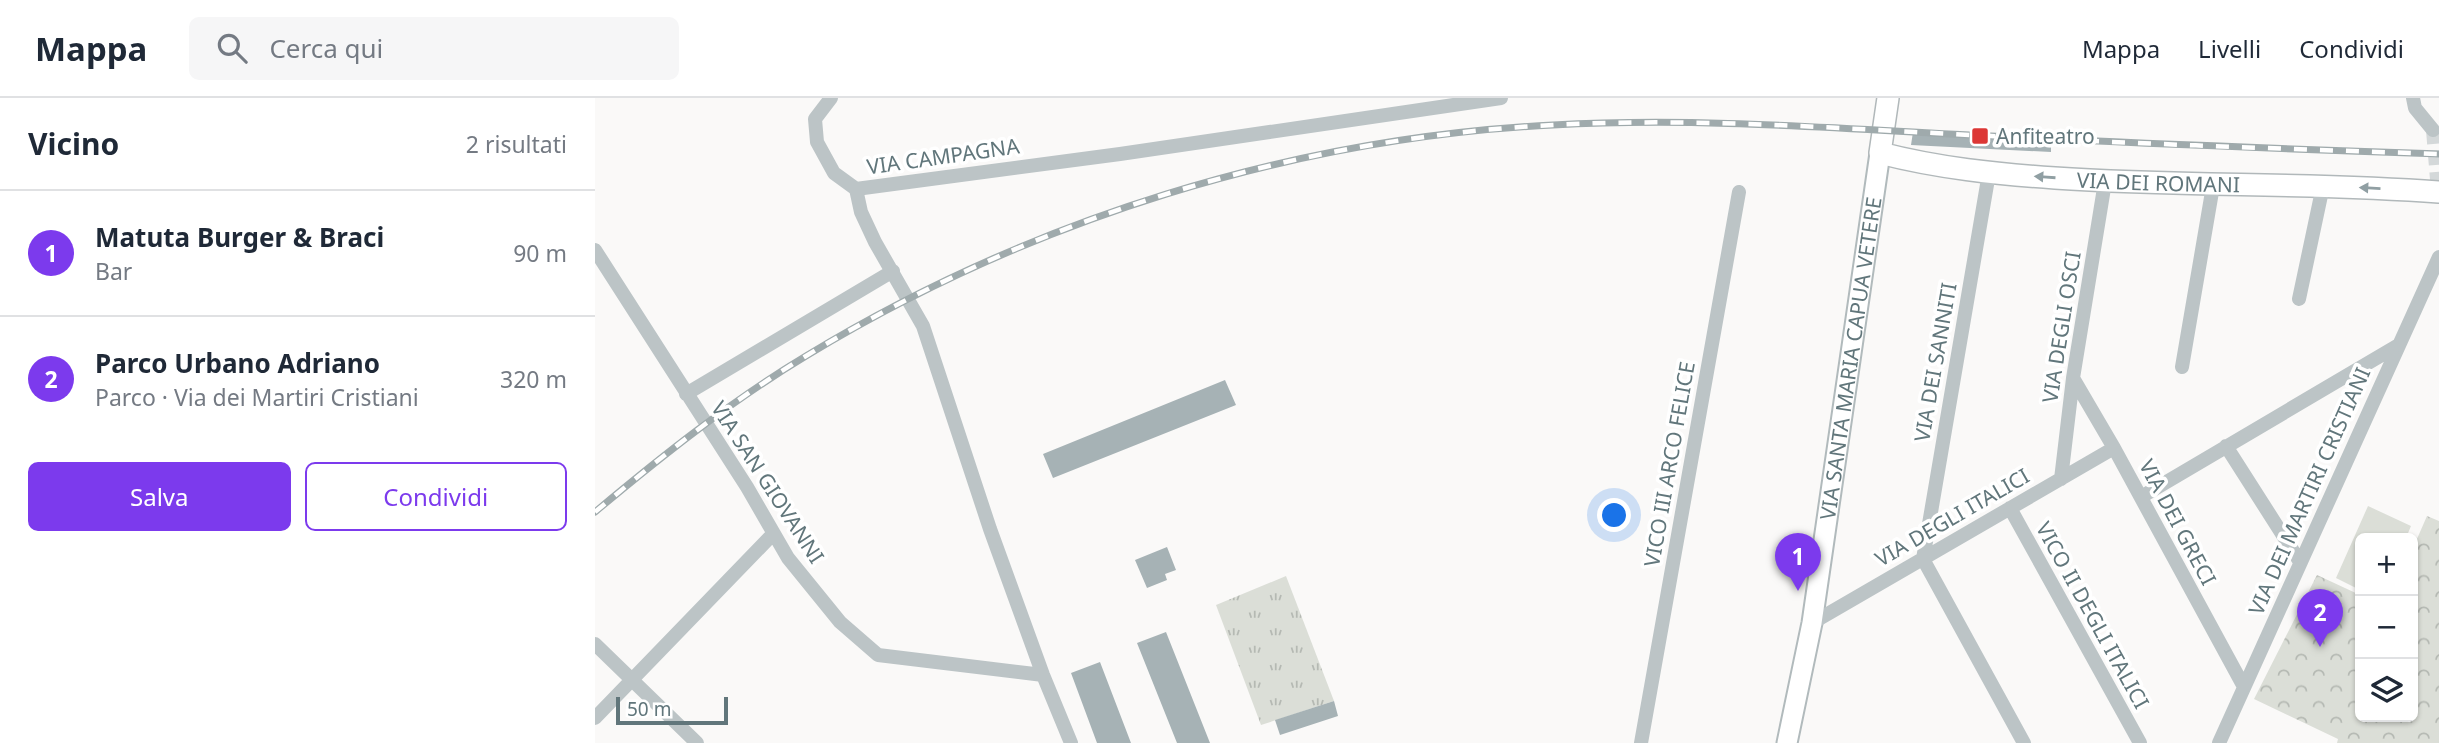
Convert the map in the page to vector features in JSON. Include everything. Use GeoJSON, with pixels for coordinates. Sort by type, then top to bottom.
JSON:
{"type":"FeatureCollection","features":[{"type":"Feature","properties":{"kind":"main road","name":"VIA SANTA MARIA CAPUA VETERE"},"geometry":{"type":"LineString","coordinates":[[1787,743],[1812,623],[1888,98]]}},
{"type":"Feature","properties":{"kind":"main road","name":"VIA DEI ROMANI"},"geometry":{"type":"LineString","coordinates":[[1880,153],[1914,162],[1989,173],[2105,182],[2323,186],[2439,192]]}},
{"type":"Feature","properties":{"kind":"street"},"geometry":{"type":"LineString","coordinates":[[831,98],[815,119],[817,142],[834,173],[856,189]]}},
{"type":"Feature","properties":{"kind":"street","name":"VIA CAMPAGNA"},"geometry":{"type":"LineString","coordinates":[[1071,743],[1043,675],[991,529],[923,326],[875,242],[861,212],[856,189],[1501,98]]}},
{"type":"Feature","properties":{"kind":"street"},"geometry":{"type":"LineString","coordinates":[[2413,98],[2415,108],[2436,130]]}},
{"type":"Feature","properties":{"kind":"street"},"geometry":{"type":"LineString","coordinates":[[2436,130],[2439,116]]}},
{"type":"Feature","properties":{"kind":"street","name":"VIA DEI SANNITI"},"geometry":{"type":"LineString","coordinates":[[1923,559],[1989,173]]}},
{"type":"Feature","properties":{"kind":"street","name":"VIA DEGLI OSCI"},"geometry":{"type":"LineString","coordinates":[[2061,479],[2073,378],[2105,182]]}},
{"type":"Feature","properties":{"kind":"street"},"geometry":{"type":"LineString","coordinates":[[2182,367],[2213,186]]}},
{"type":"Feature","properties":{"kind":"street"},"geometry":{"type":"LineString","coordinates":[[2299,299],[2323,186]]}},
{"type":"Feature","properties":{"kind":"street","name":"VICO III ARCO FELICE"},"geometry":{"type":"LineString","coordinates":[[1641,743],[1738,192]]}},
{"type":"Feature","properties":{"kind":"street"},"geometry":{"type":"LineString","coordinates":[[2439,192],[2439,200]]}},
{"type":"Feature","properties":{"kind":"street","name":"VIA SAN GIOVANNI"},"geometry":{"type":"LineString","coordinates":[[595,250],[747,487],[788,558],[840,622],[878,655],[1043,675]]}},
{"type":"Feature","properties":{"kind":"street","name":"VIA DEI MARTIRI CRISTIANI"},"geometry":{"type":"LineString","coordinates":[[2219,743],[2439,257]]}},
{"type":"Feature","properties":{"kind":"street"},"geometry":{"type":"LineString","coordinates":[[686,394],[893,271]]}},
{"type":"Feature","properties":{"kind":"street"},"geometry":{"type":"LineString","coordinates":[[2141,497],[2397,346]]}},
{"type":"Feature","properties":{"kind":"street","name":"VIA DEI GRECI"},"geometry":{"type":"LineString","coordinates":[[2073,378],[2244,687]]}},
{"type":"Feature","properties":{"kind":"street"},"geometry":{"type":"LineString","coordinates":[[2226,446],[2300,562]]}},
{"type":"Feature","properties":{"kind":"street","name":"VIA DEGLI ITALICI"},"geometry":{"type":"LineString","coordinates":[[1812,623],[2114,448]]}},
{"type":"Feature","properties":{"kind":"street","name":"VICO II DEGLI ITALICI"},"geometry":{"type":"LineString","coordinates":[[2010,508],[2140,743]]}},
{"type":"Feature","properties":{"kind":"street"},"geometry":{"type":"LineString","coordinates":[[595,718],[773,534]]}},
{"type":"Feature","properties":{"kind":"street"},"geometry":{"type":"LineString","coordinates":[[1923,559],[2024,743]]}},
{"type":"Feature","properties":{"kind":"street"},"geometry":{"type":"LineString","coordinates":[[595,643],[697,743]]}},
{"type":"Feature","properties":{"kind":"green space"},"geometry":{"type":"Polygon","coordinates":[[[2368,506],[2411,526],[2408,533],[2356,533],[2368,506]]]}},
{"type":"Feature","properties":{"kind":"green space"},"geometry":{"type":"Polygon","coordinates":[[[2427,516],[2439,521],[2439,743],[2337,743],[2338,739],[2254,699],[2317,575],[2355,593],[2355,722],[2418,722],[2418,537],[2427,516]]]}},
{"type":"Feature","properties":{"kind":"green space"},"geometry":{"type":"Polygon","coordinates":[[[2355,535],[2355,588],[2336,578],[2355,535]]]}},
{"type":"Feature","properties":{"kind":"green space"},"geometry":{"type":"Polygon","coordinates":[[[1286,576],[1334,701],[1261,725],[1216,605],[1286,576]]]}},
{"type":"Feature","properties":{"kind":"building"},"geometry":{"type":"Polygon","coordinates":[[[1913,132],[2051,140],[2051,152],[1911,145],[1913,132]]]}},
{"type":"Feature","properties":{"kind":"building"},"geometry":{"type":"Polygon","coordinates":[[[1225,380],[1236,405],[1053,478],[1043,454],[1225,380]]]}},
{"type":"Feature","properties":{"kind":"building"},"geometry":{"type":"Polygon","coordinates":[[[1167,547],[1176,570],[1165,574],[1167,580],[1147,588],[1135,560],[1167,547]]]}},
{"type":"Feature","properties":{"kind":"building"},"geometry":{"type":"Polygon","coordinates":[[[1166,632],[1210,743],[1177,743],[1137,643],[1166,632]]]}},
{"type":"Feature","properties":{"kind":"building"},"geometry":{"type":"Polygon","coordinates":[[[1100,662],[1131,743],[1097,743],[1071,673],[1100,662]]]}},
{"type":"Feature","properties":{"kind":"building"},"geometry":{"type":"Polygon","coordinates":[[[1334,701],[1338,716],[1280,735],[1275,720],[1334,701]]]}},
{"type":"Feature","properties":{"kind":"tunnel"},"geometry":{"type":"LineString","coordinates":[[2433,130],[2438,192]]}},
{"type":"Feature","properties":{"kind":"railway"},"geometry":{"type":"LineString","coordinates":[[595,512],[697,430],[778,373],[892,308],[980,264],[1165,194],[1261,168],[1357,147],[1455,133],[1553,125],[1663,122],[2439,154]]}},
{"type":"Feature","properties":{"kind":"place","name":"Anfiteatro"},"geometry":{"type":"Point","coordinates":[1980,136]}},
{"type":"Feature","properties":{"kind":"place","name":"Matuta Burger & Braci"},"geometry":{"type":"Point","coordinates":[1798,591]}},
{"type":"Feature","properties":{"kind":"place","name":"Parco Urbano Adriano"},"geometry":{"type":"Point","coordinates":[2320,647]}}]}
